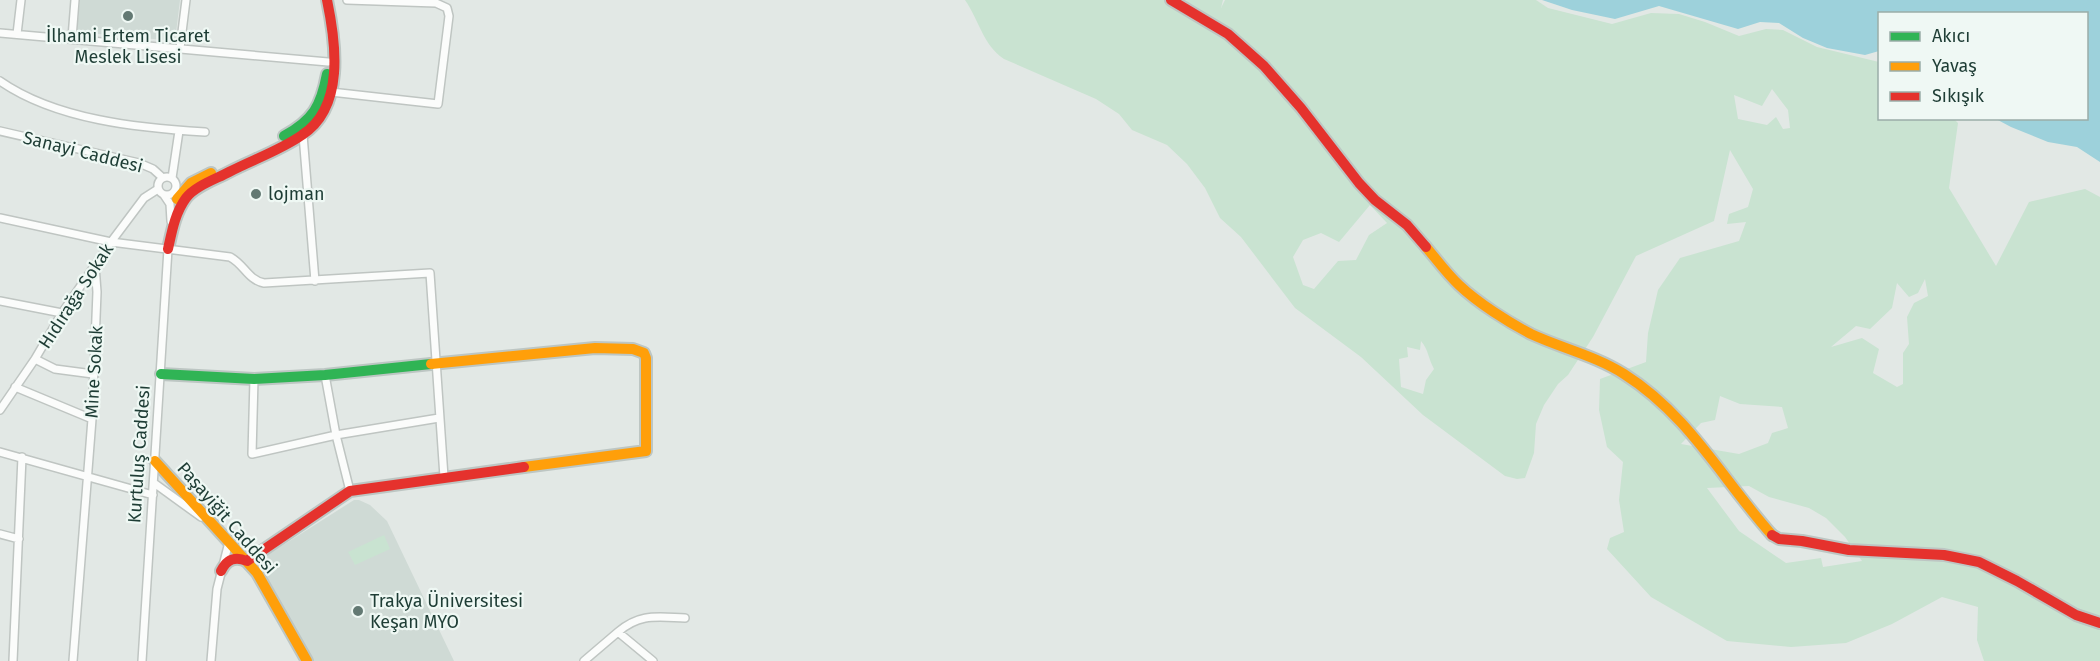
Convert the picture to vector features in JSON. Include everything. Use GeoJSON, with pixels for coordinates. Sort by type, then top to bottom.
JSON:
{"type":"FeatureCollection","features":[{"type":"Feature","properties":{"kind":"street"},"geometry":{"type":"LineString","coordinates":[[17,34],[21,0]]}},
{"type":"Feature","properties":{"kind":"street"},"geometry":{"type":"LineString","coordinates":[[72,38],[74,0]]}},
{"type":"Feature","properties":{"kind":"street"},"geometry":{"type":"LineString","coordinates":[[180,48],[186,0]]}},
{"type":"Feature","properties":{"kind":"street","name":"Kurtuluş Caddesi"},"geometry":{"type":"LineString","coordinates":[[142,661],[168,249],[177,198],[191,183],[294,131],[305,124],[315,113],[321,101],[328,62],[327,36],[320,0]]}},
{"type":"Feature","properties":{"kind":"street","name":"Kurtuluş Caddesi"},"geometry":{"type":"LineString","coordinates":[[168,249],[176,214],[187,196],[209,182],[303,135],[321,118],[331,92],[335,44],[327,0]]}},
{"type":"Feature","properties":{"kind":"street"},"geometry":{"type":"LineString","coordinates":[[331,92],[438,104],[449,16],[447,8],[436,3],[347,0]]}},
{"type":"Feature","properties":{"kind":"street"},"geometry":{"type":"LineString","coordinates":[[1170,0],[1228,34],[1264,66],[1301,108],[1359,183],[1375,200],[1407,225],[1458,284],[1475,300],[1530,333],[1611,367],[1656,399],[1683,423],[1753,514],[1779,540],[1802,541],[1849,550],[1944,555],[1979,562],[2017,580],[2076,615],[2100,622]]}},
{"type":"Feature","properties":{"kind":"street"},"geometry":{"type":"LineString","coordinates":[[0,33],[328,62]]}},
{"type":"Feature","properties":{"kind":"street"},"geometry":{"type":"LineString","coordinates":[[0,81],[33,99],[67,111],[132,125],[205,132]]}},
{"type":"Feature","properties":{"kind":"street","name":"Sanayi Caddesi"},"geometry":{"type":"LineString","coordinates":[[0,131],[139,163],[153,169],[163,178]]}},
{"type":"Feature","properties":{"kind":"street"},"geometry":{"type":"LineString","coordinates":[[160,191],[168,196],[173,194],[176,188],[174,180],[178,131]]}},
{"type":"Feature","properties":{"kind":"street"},"geometry":{"type":"LineString","coordinates":[[303,135],[315,280]]}},
{"type":"Feature","properties":{"kind":"street"},"geometry":{"type":"LineString","coordinates":[[171,222],[170,204],[160,191],[159,183],[163,178],[191,183]]}},
{"type":"Feature","properties":{"kind":"street","name":"Hıdırağa Sokak"},"geometry":{"type":"LineString","coordinates":[[0,410],[111,242],[144,198],[160,191]]}},
{"type":"Feature","properties":{"kind":"street"},"geometry":{"type":"LineString","coordinates":[[0,218],[111,242],[230,257],[258,282],[430,273],[444,477]]}},
{"type":"Feature","properties":{"kind":"street","name":"Mine Sokak"},"geometry":{"type":"LineString","coordinates":[[74,661],[81,537],[92,419],[97,292],[94,266]]}},
{"type":"Feature","properties":{"kind":"street"},"geometry":{"type":"LineString","coordinates":[[0,301],[62,313]]}},
{"type":"Feature","properties":{"kind":"street"},"geometry":{"type":"LineString","coordinates":[[161,374],[254,379],[325,375],[604,348],[644,353],[647,364],[646,451],[350,491],[247,561],[237,558],[230,560],[221,571]]}},
{"type":"Feature","properties":{"kind":"street"},"geometry":{"type":"LineString","coordinates":[[35,359],[55,369],[93,374]]}},
{"type":"Feature","properties":{"kind":"street"},"geometry":{"type":"LineString","coordinates":[[325,375],[336,435],[350,491]]}},
{"type":"Feature","properties":{"kind":"street"},"geometry":{"type":"LineString","coordinates":[[254,379],[252,454],[336,435],[439,418]]}},
{"type":"Feature","properties":{"kind":"street"},"geometry":{"type":"LineString","coordinates":[[15,387],[92,419]]}},
{"type":"Feature","properties":{"kind":"street"},"geometry":{"type":"LineString","coordinates":[[0,452],[153,495]]}},
{"type":"Feature","properties":{"kind":"street"},"geometry":{"type":"LineString","coordinates":[[13,661],[22,457]]}},
{"type":"Feature","properties":{"kind":"street","name":"Paşayiğit Caddesi"},"geometry":{"type":"LineString","coordinates":[[155,461],[261,578],[307,661]]}},
{"type":"Feature","properties":{"kind":"street"},"geometry":{"type":"LineString","coordinates":[[154,483],[219,531]]}},
{"type":"Feature","properties":{"kind":"street"},"geometry":{"type":"LineString","coordinates":[[0,534],[19,539]]}},
{"type":"Feature","properties":{"kind":"street"},"geometry":{"type":"LineString","coordinates":[[211,661],[216,595],[229,542]]}},
{"type":"Feature","properties":{"kind":"street"},"geometry":{"type":"LineString","coordinates":[[584,661],[631,622],[642,618],[685,618]]}},
{"type":"Feature","properties":{"kind":"street"},"geometry":{"type":"LineString","coordinates":[[618,632],[653,661]]}},
{"type":"Feature","properties":{"kind":"shaded area","name":"İlhami Ertem Ticaret Meslek Lisesi"},"geometry":{"type":"Polygon","coordinates":[[[80,0],[180,0],[175,41],[77,32],[80,0]]]}},
{"type":"Feature","properties":{"kind":"shaded area","name":"Trakya Üniversitesi Keşan MYO"},"geometry":{"type":"Polygon","coordinates":[[[354,500],[370,505],[387,521],[454,661],[313,661],[258,561],[354,500]]]}},
{"type":"Feature","properties":{"kind":"green space"},"geometry":{"type":"Polygon","coordinates":[[[965,0],[1223,0],[1221,8],[1225,0],[1536,0],[1548,8],[1612,24],[1651,13],[1679,14],[1739,36],[1766,29],[1783,30],[1817,47],[1878,62],[1878,120],[1955,120],[1958,123],[1949,188],[1996,266],[2029,202],[2085,189],[2100,197],[2100,661],[1984,661],[1977,640],[1978,607],[1942,597],[1892,624],[1846,643],[1791,647],[1727,641],[1651,597],[1607,549],[1610,538],[1624,532],[1619,500],[1623,462],[1607,447],[1599,410],[1600,379],[1646,362],[1648,333],[1658,290],[1680,258],[1739,241],[1746,222],[1727,224],[1729,214],[1748,207],[1753,189],[1730,150],[1714,221],[1636,256],[1593,337],[1568,375],[1558,384],[1544,405],[1536,424],[1534,453],[1525,478],[1517,479],[1505,476],[1423,415],[1361,357],[1295,308],[1241,237],[1220,218],[1205,188],[1187,164],[1167,145],[1132,130],[1119,114],[1096,99],[1004,59],[986,39],[965,0]],[[1772,89],[1762,106],[1734,95],[1738,119],[1767,125],[1776,117],[1783,129],[1790,128],[1788,110],[1772,89]],[[1370,205],[1339,242],[1321,233],[1303,240],[1293,257],[1303,285],[1314,289],[1338,261],[1356,260],[1369,235],[1387,223],[1370,205]],[[1925,279],[1918,293],[1909,297],[1897,283],[1892,308],[1870,329],[1856,326],[1831,347],[1862,338],[1879,349],[1873,373],[1897,387],[1903,384],[1903,353],[1909,344],[1907,317],[1914,303],[1928,296],[1925,279]],[[1421,341],[1420,350],[1407,347],[1408,357],[1399,359],[1401,387],[1423,394],[1426,380],[1434,369],[1421,341]],[[1720,396],[1715,420],[1701,423],[1681,444],[1739,454],[1768,443],[1772,433],[1788,428],[1782,407],[1740,404],[1720,396]],[[1749,486],[1707,488],[1739,531],[1786,563],[1821,558],[1823,567],[1862,561],[1845,537],[1826,518],[1809,508],[1769,497],[1749,486]]]}},
{"type":"Feature","properties":{"kind":"green space"},"geometry":{"type":"Polygon","coordinates":[[[384,535],[390,549],[355,565],[348,552],[384,535]]]}},
{"type":"Feature","properties":{"kind":"water"},"geometry":{"type":"Polygon","coordinates":[[[1542,0],[2100,0],[2100,162],[2077,147],[2048,142],[1998,120],[2088,120],[2088,12],[1878,12],[1878,51],[1865,55],[1827,48],[1803,38],[1779,23],[1760,22],[1738,29],[1659,6],[1615,19],[1572,10],[1542,0]]]}},
{"type":"Feature","properties":{"kind":"traffic: fast"},"geometry":{"type":"LineString","coordinates":[[284,136],[302,124],[314,111],[322,95],[327,74]]}},
{"type":"Feature","properties":{"kind":"traffic: fast"},"geometry":{"type":"LineString","coordinates":[[161,374],[254,379],[325,375],[431,364]]}},
{"type":"Feature","properties":{"kind":"traffic: slow"},"geometry":{"type":"LineString","coordinates":[[177,199],[191,183],[211,173]]}},
{"type":"Feature","properties":{"kind":"traffic: slow"},"geometry":{"type":"LineString","coordinates":[[1426,247],[1459,285],[1494,312],[1531,334],[1613,368],[1647,390],[1686,428],[1772,535]]}},
{"type":"Feature","properties":{"kind":"traffic: slow"},"geometry":{"type":"LineString","coordinates":[[431,364],[595,348],[633,349],[644,353],[646,358],[646,451],[524,467]]}},
{"type":"Feature","properties":{"kind":"traffic: slow"},"geometry":{"type":"LineString","coordinates":[[155,461],[257,573],[307,661]]}},
{"type":"Feature","properties":{"kind":"traffic: jam"},"geometry":{"type":"LineString","coordinates":[[168,249],[177,216],[182,204],[190,194],[206,183],[294,140],[316,123],[325,108],[334,73],[333,35],[327,0]]}},
{"type":"Feature","properties":{"kind":"traffic: jam"},"geometry":{"type":"LineString","coordinates":[[1171,0],[1228,34],[1264,66],[1301,108],[1359,183],[1375,200],[1407,225],[1426,247]]}},
{"type":"Feature","properties":{"kind":"traffic: jam"},"geometry":{"type":"LineString","coordinates":[[221,571],[232,560],[247,561],[350,491],[524,467]]}},
{"type":"Feature","properties":{"kind":"traffic: jam"},"geometry":{"type":"LineString","coordinates":[[1772,535],[1779,539],[1849,550],[1944,555],[1979,562],[2076,615],[2100,623]]}},
{"type":"Feature","properties":{"kind":"place","name":"İlhami Ertem Ticaret Meslek Lisesi"},"geometry":{"type":"Point","coordinates":[128,16]}},
{"type":"Feature","properties":{"kind":"place","name":"lojman"},"geometry":{"type":"Point","coordinates":[256,194]}},
{"type":"Feature","properties":{"kind":"place","name":"Trakya Üniversitesi Keşan MYO"},"geometry":{"type":"Point","coordinates":[358,611]}}]}
